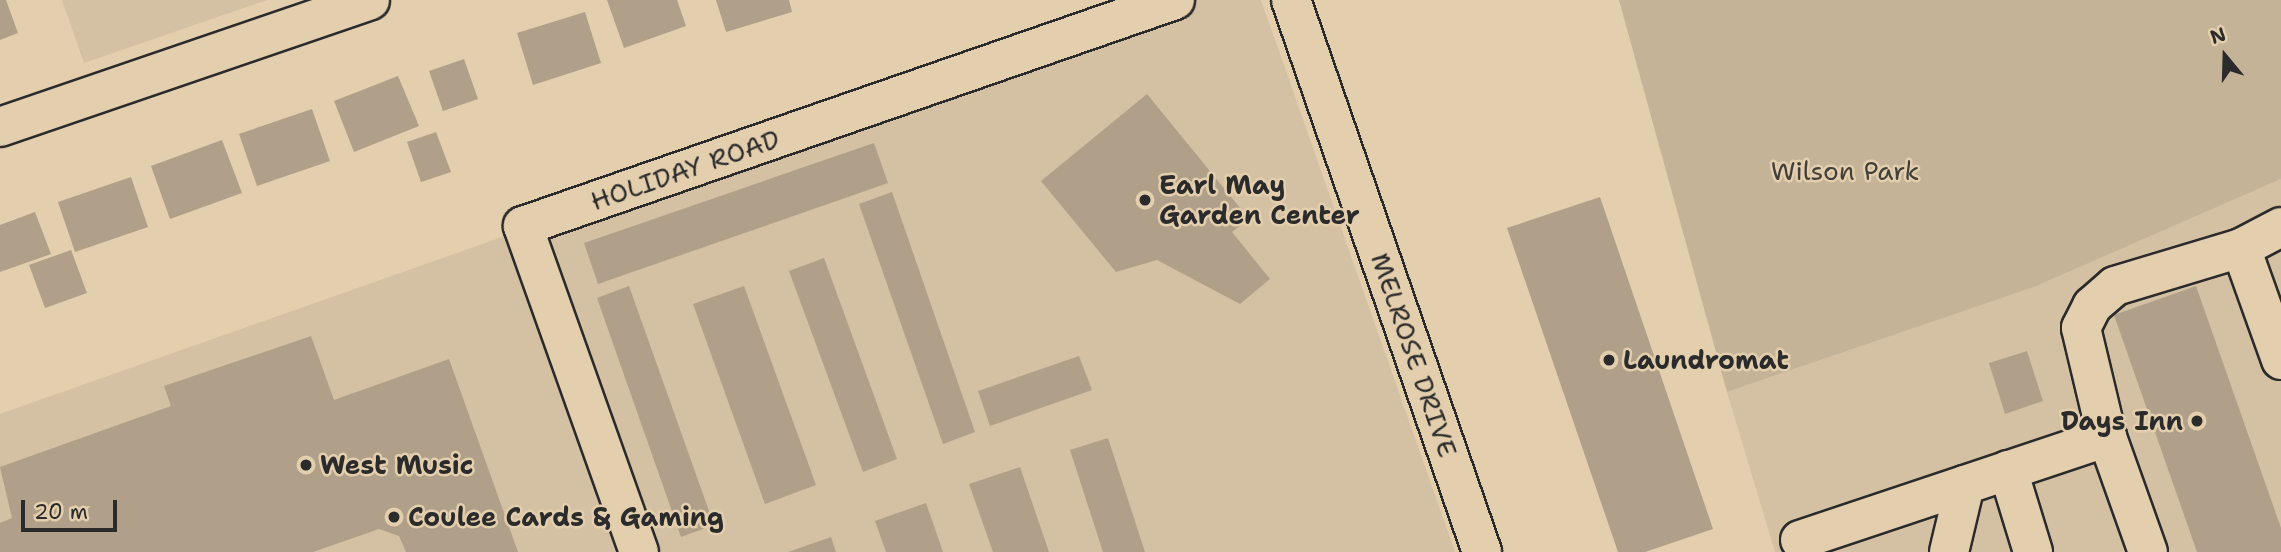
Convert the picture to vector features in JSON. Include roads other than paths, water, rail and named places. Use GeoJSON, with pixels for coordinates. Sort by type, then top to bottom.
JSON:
{"type":"FeatureCollection","features":[{"type":"Feature","properties":{"kind":"street"},"geometry":{"type":"LineString","coordinates":[[0,127],[370,0]]}},
{"type":"Feature","properties":{"kind":"street","name":"HOLIDAY ROAD"},"geometry":{"type":"LineString","coordinates":[[639,552],[523,226],[1175,0]]}},
{"type":"Feature","properties":{"kind":"street","name":"MELROSE DRIVE"},"geometry":{"type":"LineString","coordinates":[[1291,0],[1482,552]]}},
{"type":"Feature","properties":{"kind":"street"},"geometry":{"type":"LineString","coordinates":[[2143,552],[2107,437],[2081,328],[2092,306],[2115,286],[2241,248],[2281,228]]}},
{"type":"Feature","properties":{"kind":"street"},"geometry":{"type":"LineString","coordinates":[[2241,248],[2281,360]]}},
{"type":"Feature","properties":{"kind":"street"},"geometry":{"type":"LineString","coordinates":[[1800,540],[2107,437]]}},
{"type":"Feature","properties":{"kind":"street"},"geometry":{"type":"LineString","coordinates":[[2008,470],[2034,552]]}},
{"type":"Feature","properties":{"kind":"street"},"geometry":{"type":"LineString","coordinates":[[1949,552],[1965,485]]}},
{"type":"Feature","properties":{"kind":"place","name":"Earl May Garden Center"},"geometry":{"type":"Point","coordinates":[1145,200]}},
{"type":"Feature","properties":{"kind":"place","name":"Laundromat"},"geometry":{"type":"Point","coordinates":[1609,360]}},
{"type":"Feature","properties":{"kind":"place","name":"Days Inn"},"geometry":{"type":"Point","coordinates":[2197,421]}},
{"type":"Feature","properties":{"kind":"place","name":"West Music"},"geometry":{"type":"Point","coordinates":[306,465]}},
{"type":"Feature","properties":{"kind":"place","name":"Coulee Cards & Gaming"},"geometry":{"type":"Point","coordinates":[394,517]}},
{"type":"Feature","properties":{"kind":"park label","name":"Wilson Park"},"geometry":{"type":"Point","coordinates":[1845,171]}}]}
